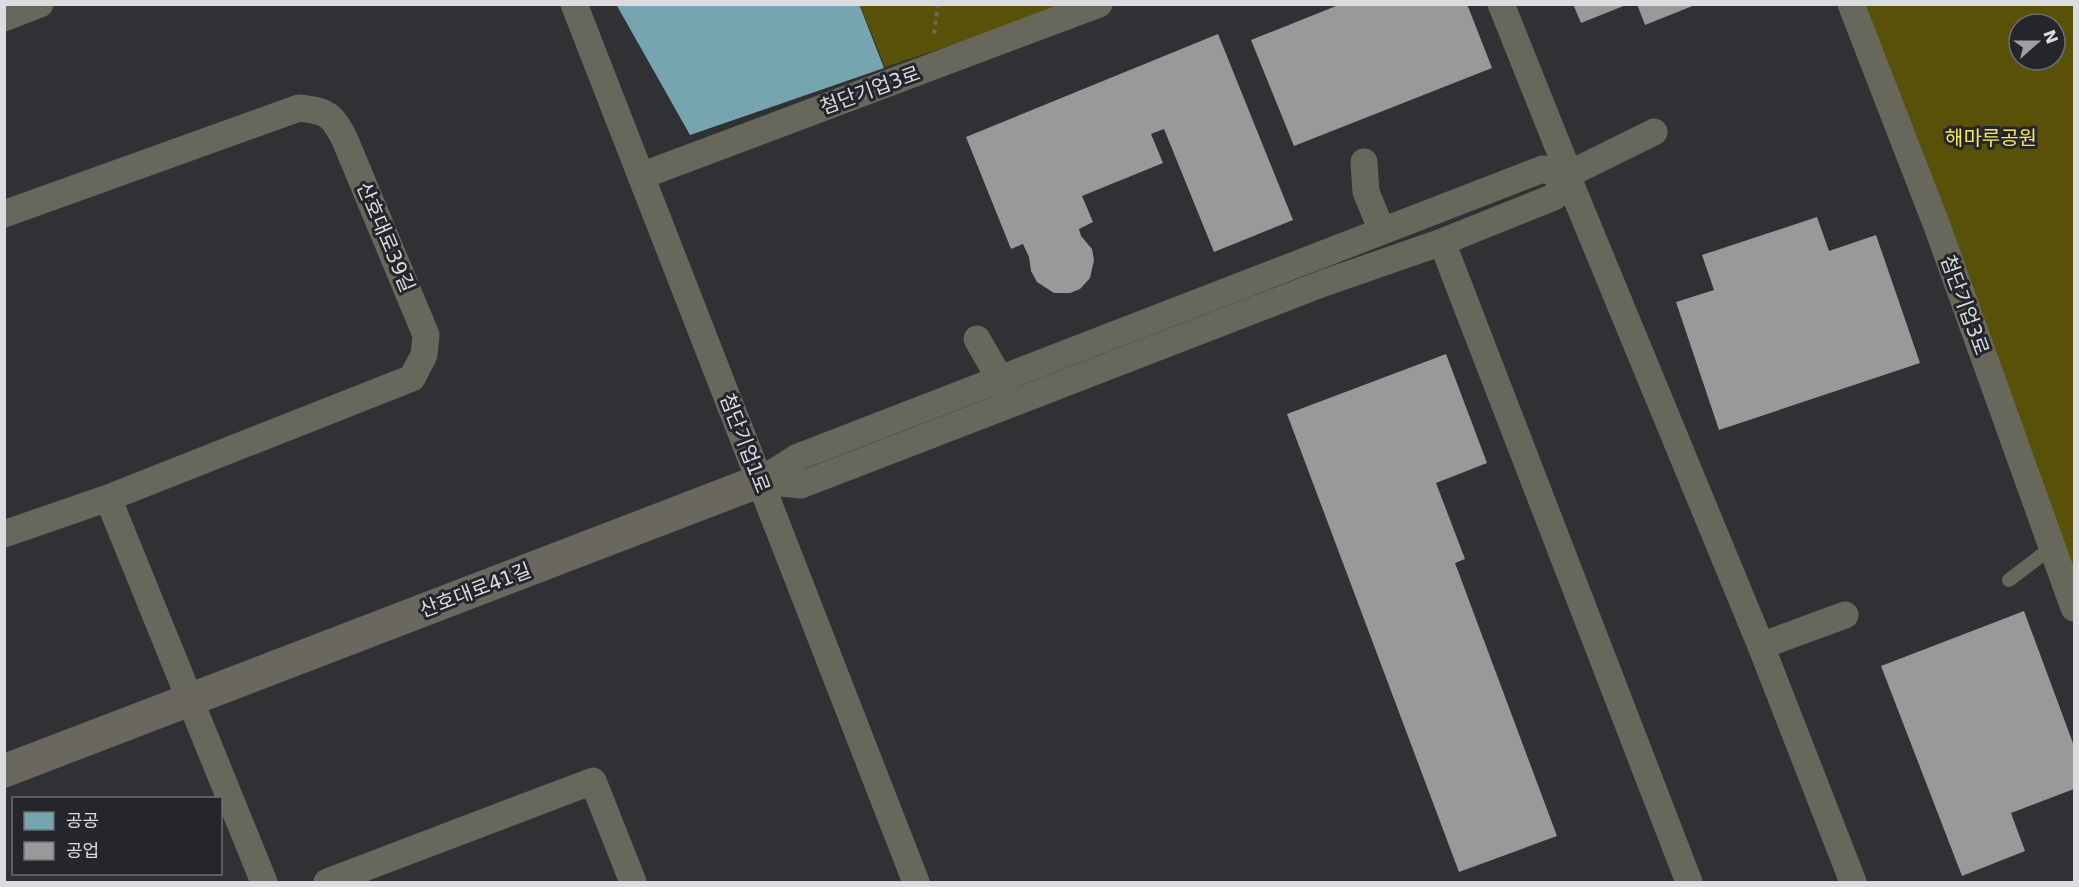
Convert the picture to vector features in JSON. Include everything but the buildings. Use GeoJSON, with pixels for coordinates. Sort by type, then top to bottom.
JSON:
{"type":"FeatureCollection","features":[{"type":"Feature","properties":{"kind":"street"},"geometry":{"type":"LineString","coordinates":[[4,18],[40,4]]}},
{"type":"Feature","properties":{"kind":"street","name":"첨단기업1로"},"geometry":{"type":"LineString","coordinates":[[574,4],[916,882]]}},
{"type":"Feature","properties":{"kind":"street","name":"첨단기업3로"},"geometry":{"type":"LineString","coordinates":[[641,176],[1100,4]]}},
{"type":"Feature","properties":{"kind":"street"},"geometry":{"type":"LineString","coordinates":[[1501,4],[1568,176],[1761,646],[1853,882]]}},
{"type":"Feature","properties":{"kind":"street","name":"첨단기업3로"},"geometry":{"type":"LineString","coordinates":[[1851,4],[1937,226],[2074,608]]}},
{"type":"Feature","properties":{"kind":"street","name":"산호대로39길"},"geometry":{"type":"LineString","coordinates":[[4,214],[299,108],[319,110],[334,118],[345,140],[426,335],[424,355],[412,378],[108,498],[4,534]]}},
{"type":"Feature","properties":{"kind":"street"},"geometry":{"type":"LineString","coordinates":[[760,481],[801,485],[1323,283],[1442,242],[1554,197],[1568,176],[1654,132]]}},
{"type":"Feature","properties":{"kind":"street"},"geometry":{"type":"LineString","coordinates":[[1364,162],[1366,192],[1382,231]]}},
{"type":"Feature","properties":{"kind":"street"},"geometry":{"type":"LineString","coordinates":[[760,481],[798,457],[1543,169],[1568,176]]}},
{"type":"Feature","properties":{"kind":"street"},"geometry":{"type":"LineString","coordinates":[[1442,242],[1689,882]]}},
{"type":"Feature","properties":{"kind":"street"},"geometry":{"type":"LineString","coordinates":[[977,339],[1000,379],[1011,404]]}},
{"type":"Feature","properties":{"kind":"street","name":"산호대로41길"},"geometry":{"type":"LineString","coordinates":[[4,771],[760,481]]}},
{"type":"Feature","properties":{"kind":"street"},"geometry":{"type":"LineString","coordinates":[[108,498],[264,882]]}},
{"type":"Feature","properties":{"kind":"street"},"geometry":{"type":"LineString","coordinates":[[1761,646],[1845,615]]}},
{"type":"Feature","properties":{"kind":"street"},"geometry":{"type":"LineString","coordinates":[[327,882],[593,782],[633,882]]}},
{"type":"Feature","properties":{"kind":"lane"},"geometry":{"type":"LineString","coordinates":[[2009,580],[2052,548]]}},
{"type":"Feature","properties":{"kind":"green space"},"geometry":{"type":"Polygon","coordinates":[[[860,5],[1072,5],[885,67],[860,5]]]}},
{"type":"Feature","properties":{"kind":"green space","name":"해마루공원"},"geometry":{"type":"Polygon","coordinates":[[[1849,5],[2074,5],[2074,583],[1849,5]]]}}]}
